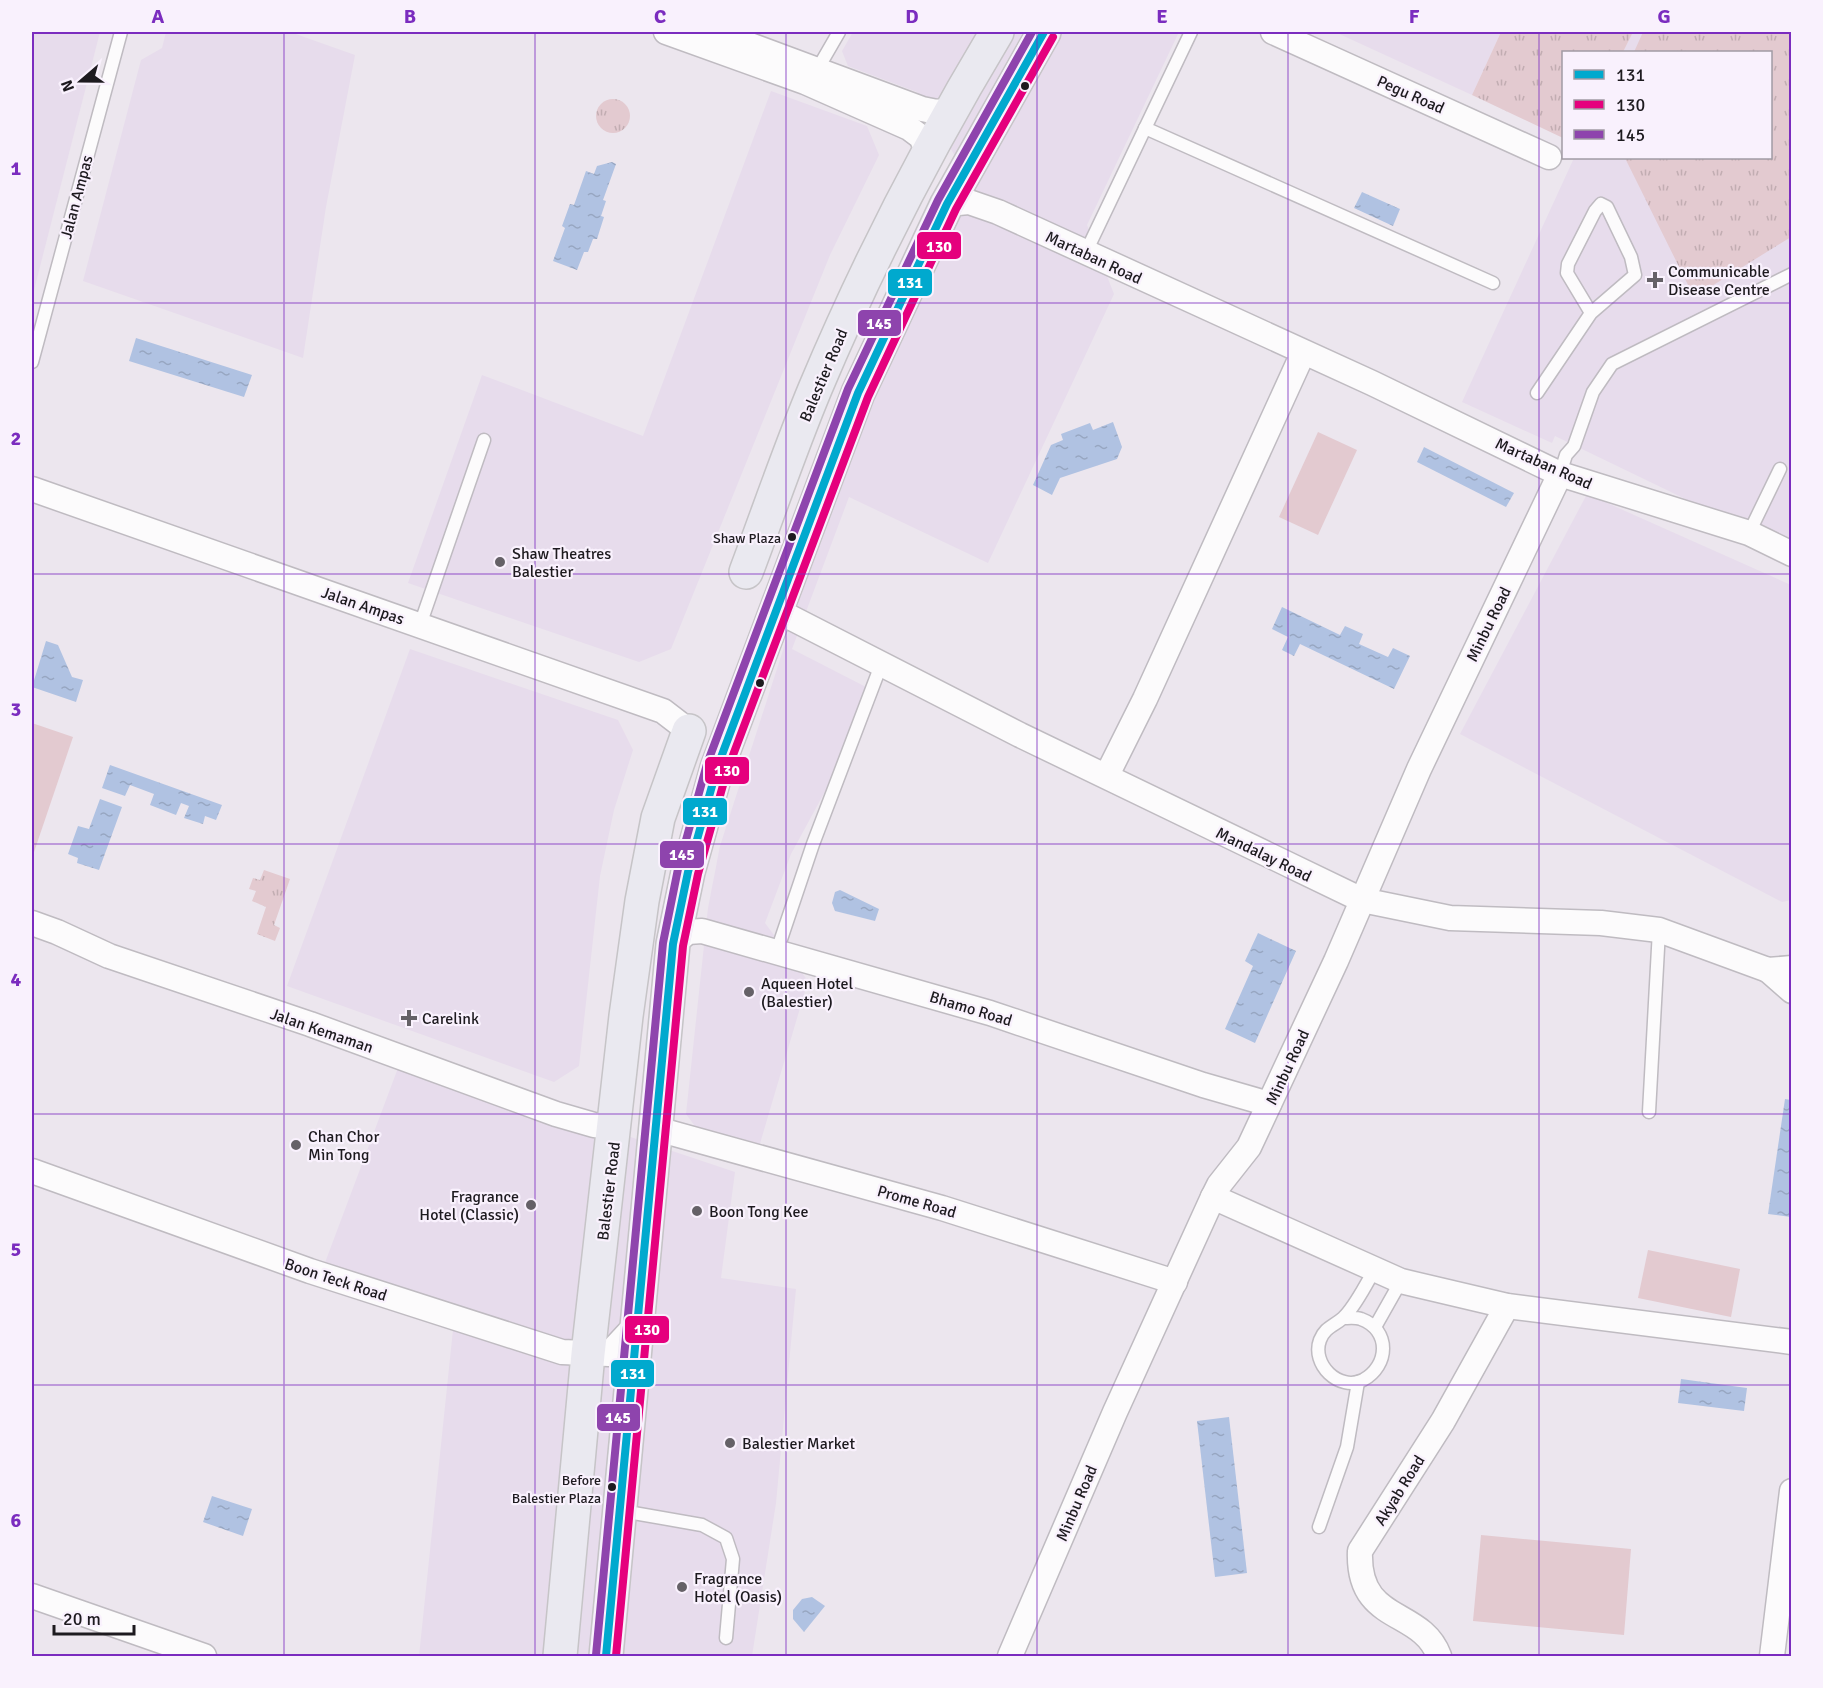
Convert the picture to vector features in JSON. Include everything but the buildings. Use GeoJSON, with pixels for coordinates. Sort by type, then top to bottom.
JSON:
{"type":"FeatureCollection","features":[{"type":"Feature","properties":{"kind":"main road","name":"Balestier Road"},"geometry":{"type":"LineString","coordinates":[[746,572],[815,389],[894,214],[927,150],[997,32]]}},
{"type":"Feature","properties":{"kind":"main road"},"geometry":{"type":"LineString","coordinates":[[606,1656],[621,1511],[635,1326],[657,1129],[674,944],[688,872],[717,768],[774,609],[858,393],[947,204],[1044,32]]}},
{"type":"Feature","properties":{"kind":"main road","name":"Balestier Road"},"geometry":{"type":"LineString","coordinates":[[560,1656],[588,1354],[616,1127],[626,1017],[642,901],[658,818],[689,731]]}},
{"type":"Feature","properties":{"kind":"street"},"geometry":{"type":"LineString","coordinates":[[666,32],[805,82],[909,128],[921,137],[927,150]]}},
{"type":"Feature","properties":{"kind":"street"},"geometry":{"type":"LineString","coordinates":[[715,32],[922,109],[937,112],[951,110]]}},
{"type":"Feature","properties":{"kind":"street","name":"Pegu Road"},"geometry":{"type":"LineString","coordinates":[[1273,32],[1549,157]]}},
{"type":"Feature","properties":{"kind":"street","name":"Martaban Road"},"geometry":{"type":"LineString","coordinates":[[947,204],[980,205],[1372,383],[1560,474],[1749,533],[1791,554]]}},
{"type":"Feature","properties":{"kind":"street"},"geometry":{"type":"LineString","coordinates":[[1107,775],[1140,709],[1303,353]]}},
{"type":"Feature","properties":{"kind":"street","name":"Minbu Road"},"geometry":{"type":"LineString","coordinates":[[1010,1656],[1115,1412],[1213,1197],[1219,1185],[1249,1147],[1419,769],[1560,474]]}},
{"type":"Feature","properties":{"kind":"street","name":"Jalan Ampas"},"geometry":{"type":"LineString","coordinates":[[32,489],[663,711],[689,731]]}},
{"type":"Feature","properties":{"kind":"street","name":"Mandalay Road"},"geometry":{"type":"LineString","coordinates":[[774,609],[881,665],[1107,775],[1221,834],[1362,900],[1450,918],[1600,923],[1659,930],[1780,969]]}},
{"type":"Feature","properties":{"kind":"street","name":"Jalan Kemaman"},"geometry":{"type":"LineString","coordinates":[[32,923],[109,956],[310,1024],[556,1114],[594,1125],[616,1127]]}},
{"type":"Feature","properties":{"kind":"street","name":"Bhamo Road"},"geometry":{"type":"LineString","coordinates":[[674,944],[688,932],[702,931],[777,951],[990,1013],[1203,1085],[1269,1104]]}},
{"type":"Feature","properties":{"kind":"street"},"geometry":{"type":"LineString","coordinates":[[1780,969],[1791,991]]}},
{"type":"Feature","properties":{"kind":"street","name":"Prome Road"},"geometry":{"type":"LineString","coordinates":[[657,1129],[942,1208],[1175,1282]]}},
{"type":"Feature","properties":{"kind":"street","name":"Boon Teck Road"},"geometry":{"type":"LineString","coordinates":[[32,1171],[310,1271],[562,1352],[609,1354],[635,1326]]}},
{"type":"Feature","properties":{"kind":"street"},"geometry":{"type":"LineString","coordinates":[[1213,1197],[1401,1281],[1507,1306],[1791,1342]]}},
{"type":"Feature","properties":{"kind":"street","name":"Akyab Road"},"geometry":{"type":"LineString","coordinates":[[1439,1656],[1430,1637],[1385,1610],[1370,1597],[1359,1569],[1360,1551],[1443,1421],[1507,1306]]}},
{"type":"Feature","properties":{"kind":"street"},"geometry":{"type":"LineString","coordinates":[[1772,1656],[1788,1542],[1791,1491]]}},
{"type":"Feature","properties":{"kind":"street"},"geometry":{"type":"LineString","coordinates":[[32,1596],[204,1656]]}},
{"type":"Feature","properties":{"kind":"lane","name":"Jalan Ampas"},"geometry":{"type":"LineString","coordinates":[[32,362],[121,32]]}},
{"type":"Feature","properties":{"kind":"lane"},"geometry":{"type":"LineString","coordinates":[[817,69],[838,32]]}},
{"type":"Feature","properties":{"kind":"lane"},"geometry":{"type":"LineString","coordinates":[[1085,254],[1191,32]]}},
{"type":"Feature","properties":{"kind":"lane"},"geometry":{"type":"LineString","coordinates":[[1145,128],[1493,283]]}},
{"type":"Feature","properties":{"kind":"lane"},"geometry":{"type":"LineString","coordinates":[[1537,393],[1591,313],[1635,275],[1631,257],[1622,237],[1607,207],[1601,204],[1595,211],[1568,264],[1567,273],[1591,313]]}},
{"type":"Feature","properties":{"kind":"lane"},"geometry":{"type":"LineString","coordinates":[[1560,474],[1566,455],[1574,446],[1593,392],[1612,364],[1791,274]]}},
{"type":"Feature","properties":{"kind":"lane"},"geometry":{"type":"LineString","coordinates":[[420,625],[484,440]]}},
{"type":"Feature","properties":{"kind":"lane"},"geometry":{"type":"LineString","coordinates":[[1749,533],[1780,469]]}},
{"type":"Feature","properties":{"kind":"lane"},"geometry":{"type":"LineString","coordinates":[[777,951],[809,854],[881,665]]}},
{"type":"Feature","properties":{"kind":"lane"},"geometry":{"type":"LineString","coordinates":[[1649,1112],[1659,930]]}},
{"type":"Feature","properties":{"kind":"lane"},"geometry":{"type":"LineString","coordinates":[[1343,1318],[1360,1319],[1375,1327],[1382,1343],[1382,1360],[1373,1374],[1358,1382],[1341,1382],[1326,1372],[1319,1358],[1319,1340],[1328,1326],[1343,1318],[1376,1268]]}},
{"type":"Feature","properties":{"kind":"lane"},"geometry":{"type":"LineString","coordinates":[[1375,1327],[1401,1281]]}},
{"type":"Feature","properties":{"kind":"lane"},"geometry":{"type":"LineString","coordinates":[[1319,1527],[1347,1447],[1358,1382]]}},
{"type":"Feature","properties":{"kind":"lane"},"geometry":{"type":"LineString","coordinates":[[621,1511],[702,1525],[726,1538],[733,1558],[726,1638]]}},
{"type":"Feature","properties":{"kind":"shaded area"},"geometry":{"type":"Polygon","coordinates":[[[32,32],[100,32],[32,298],[32,32]]]}},
{"type":"Feature","properties":{"kind":"shaded area"},"geometry":{"type":"Polygon","coordinates":[[[166,32],[290,32],[355,55],[326,207],[303,358],[83,281],[141,60],[162,48],[166,32]]]}},
{"type":"Feature","properties":{"kind":"shaded area"},"geometry":{"type":"Polygon","coordinates":[[[853,32],[1179,32],[1087,225],[1114,294],[988,563],[849,497],[792,649],[866,687],[829,784],[791,854],[765,923],[808,981],[759,1147],[697,1129],[686,1114],[708,908],[720,846],[784,647],[828,486],[961,166],[917,92],[848,66],[842,51],[853,32]]]}},
{"type":"Feature","properties":{"kind":"shaded area"},"geometry":{"type":"Polygon","coordinates":[[[1335,32],[1501,32],[1472,95],[1335,32]]]}},
{"type":"Feature","properties":{"kind":"shaded area","name":"Communicable Disease Centre"},"geometry":{"type":"Polygon","coordinates":[[[1633,32],[1791,32],[1791,550],[1555,436],[1552,443],[1462,402],[1574,159],[1772,159],[1772,51],[1624,51],[1633,32]]]}},
{"type":"Feature","properties":{"kind":"shaded area","name":"Shaw Plaza"},"geometry":{"type":"Polygon","coordinates":[[[771,91],[867,126],[879,155],[830,255],[671,649],[639,662],[408,583],[482,375],[643,436],[771,91]]]}},
{"type":"Feature","properties":{"kind":"shaded area"},"geometry":{"type":"Polygon","coordinates":[[[1587,494],[1791,585],[1791,900],[1782,902],[1460,734],[1587,494]]]}},
{"type":"Feature","properties":{"kind":"shaded area"},"geometry":{"type":"Polygon","coordinates":[[[410,649],[618,720],[633,750],[614,810],[600,876],[579,1066],[554,1082],[287,986],[410,649]]]}},
{"type":"Feature","properties":{"kind":"shaded area"},"geometry":{"type":"Polygon","coordinates":[[[401,1060],[735,1172],[721,1278],[796,1289],[776,1503],[752,1656],[419,1656],[454,1320],[320,1276],[401,1060]]]}},
{"type":"Feature","properties":{"kind":"green space"},"geometry":{"type":"Polygon","coordinates":[[[1501,32],[1633,32],[1624,51],[1562,51],[1562,138],[1472,95],[1501,32]]]}},
{"type":"Feature","properties":{"kind":"green space"},"geometry":{"type":"Polygon","coordinates":[[[1643,32],[1791,32],[1791,237],[1694,297],[1625,159],[1772,159],[1772,51],[1634,51],[1643,32]]]}},
{"type":"Feature","properties":{"kind":"green space"},"geometry":{"type":"Polygon","coordinates":[[[613,99],[625,104],[630,116],[625,128],[613,133],[601,128],[596,116],[601,104],[613,99]]]}},
{"type":"Feature","properties":{"kind":"green space"},"geometry":{"type":"Polygon","coordinates":[[[1318,432],[1357,450],[1318,535],[1279,517],[1318,432]]]}},
{"type":"Feature","properties":{"kind":"green space"},"geometry":{"type":"Polygon","coordinates":[[[32,723],[73,737],[32,858],[32,723]]]}},
{"type":"Feature","properties":{"kind":"green space"},"geometry":{"type":"Polygon","coordinates":[[[264,870],[290,879],[274,925],[280,928],[275,941],[257,934],[266,907],[252,901],[256,891],[249,889],[253,878],[260,880],[264,870]]]}},
{"type":"Feature","properties":{"kind":"green space"},"geometry":{"type":"Polygon","coordinates":[[[1648,1250],[1740,1269],[1731,1317],[1638,1298],[1648,1250]]]}},
{"type":"Feature","properties":{"kind":"green space"},"geometry":{"type":"Polygon","coordinates":[[[1481,1535],[1631,1549],[1624,1635],[1473,1621],[1481,1535]]]}},
{"type":"Feature","properties":{"kind":"water"},"geometry":{"type":"Polygon","coordinates":[[[612,162],[616,164],[603,200],[606,201],[601,216],[604,217],[597,239],[593,239],[588,252],[584,252],[577,270],[553,261],[565,228],[562,226],[570,204],[574,205],[586,171],[594,174],[597,166],[612,162]]]}},
{"type":"Feature","properties":{"kind":"water"},"geometry":{"type":"Polygon","coordinates":[[[1362,192],[1400,209],[1393,226],[1354,208],[1362,192]]]}},
{"type":"Feature","properties":{"kind":"water"},"geometry":{"type":"Polygon","coordinates":[[[136,338],[252,375],[244,397],[129,361],[136,338]]]}},
{"type":"Feature","properties":{"kind":"water"},"geometry":{"type":"Polygon","coordinates":[[[1113,422],[1122,447],[1117,459],[1060,478],[1052,495],[1033,485],[1051,445],[1063,440],[1061,434],[1090,423],[1093,430],[1113,422]]]}},
{"type":"Feature","properties":{"kind":"water"},"geometry":{"type":"Polygon","coordinates":[[[1424,447],[1514,493],[1506,507],[1417,462],[1424,447]]]}},
{"type":"Feature","properties":{"kind":"water"},"geometry":{"type":"Polygon","coordinates":[[[1282,607],[1340,635],[1345,626],[1363,634],[1359,644],[1388,657],[1393,648],[1410,656],[1394,689],[1300,644],[1294,656],[1282,650],[1288,637],[1272,629],[1282,607]]]}},
{"type":"Feature","properties":{"kind":"water"},"geometry":{"type":"Polygon","coordinates":[[[46,641],[58,645],[72,677],[83,680],[76,702],[32,687],[46,641]]]}},
{"type":"Feature","properties":{"kind":"water"},"geometry":{"type":"Polygon","coordinates":[[[110,765],[222,805],[216,820],[205,816],[203,824],[184,818],[189,806],[181,803],[176,815],[150,805],[154,794],[130,785],[125,796],[102,788],[110,765]]]}},
{"type":"Feature","properties":{"kind":"water"},"geometry":{"type":"Polygon","coordinates":[[[100,799],[122,807],[99,870],[77,863],[78,858],[68,854],[78,826],[89,829],[100,799]]]}},
{"type":"Feature","properties":{"kind":"water"},"geometry":{"type":"Polygon","coordinates":[[[840,890],[879,909],[875,921],[835,911],[832,903],[835,892],[840,890]]]}},
{"type":"Feature","properties":{"kind":"water"},"geometry":{"type":"Polygon","coordinates":[[[1258,933],[1296,951],[1255,1043],[1225,1029],[1253,966],[1245,961],[1258,933]]]}},
{"type":"Feature","properties":{"kind":"water"},"geometry":{"type":"Polygon","coordinates":[[[1785,1099],[1791,1100],[1791,1217],[1768,1214],[1785,1099]]]}},
{"type":"Feature","properties":{"kind":"water"},"geometry":{"type":"Polygon","coordinates":[[[1681,1379],[1747,1388],[1744,1411],[1678,1403],[1681,1379]]]}},
{"type":"Feature","properties":{"kind":"water"},"geometry":{"type":"Polygon","coordinates":[[[1229,1417],[1247,1573],[1215,1577],[1197,1421],[1229,1417]]]}},
{"type":"Feature","properties":{"kind":"water"},"geometry":{"type":"Polygon","coordinates":[[[212,1496],[252,1509],[243,1536],[203,1522],[212,1496]]]}},
{"type":"Feature","properties":{"kind":"water"},"geometry":{"type":"Polygon","coordinates":[[[812,1597],[825,1606],[804,1632],[793,1619],[793,1610],[802,1599],[812,1597]]]}},
{"type":"Feature","properties":{"kind":"transit line","name":"145"},"geometry":{"type":"LineString","coordinates":[[596,1655],[663,943],[678,869],[707,764],[848,389],[938,200],[1032,32]]}},
{"type":"Feature","properties":{"kind":"transit line","name":"131"},"geometry":{"type":"LineString","coordinates":[[606,1656],[673,944],[688,872],[717,768],[858,393],[947,204],[1044,32]]}},
{"type":"Feature","properties":{"kind":"transit line","name":"130"},"geometry":{"type":"LineString","coordinates":[[616,1656],[683,946],[698,874],[727,771],[868,397],[956,209],[1053,37]]}},
{"type":"Feature","properties":{"kind":"place","name":"Communicable Disease Centre"},"geometry":{"type":"Point","coordinates":[1655,280]}},
{"type":"Feature","properties":{"kind":"place","name":"Shaw Plaza"},"geometry":{"type":"Point","coordinates":[792,537]}},
{"type":"Feature","properties":{"kind":"place","name":"Shaw Theatres Balestier"},"geometry":{"type":"Point","coordinates":[500,562]}},
{"type":"Feature","properties":{"kind":"place","name":"Aqueen Hotel (Balestier)"},"geometry":{"type":"Point","coordinates":[749,992]}},
{"type":"Feature","properties":{"kind":"place","name":"Carelink"},"geometry":{"type":"Point","coordinates":[409,1018]}},
{"type":"Feature","properties":{"kind":"place","name":"Chan Chor Min Tong"},"geometry":{"type":"Point","coordinates":[296,1145]}},
{"type":"Feature","properties":{"kind":"place","name":"Fragrance Hotel (Classic)"},"geometry":{"type":"Point","coordinates":[531,1205]}},
{"type":"Feature","properties":{"kind":"place","name":"Boon Tong Kee"},"geometry":{"type":"Point","coordinates":[697,1211]}},
{"type":"Feature","properties":{"kind":"place","name":"Balestier Market"},"geometry":{"type":"Point","coordinates":[730,1443]}},
{"type":"Feature","properties":{"kind":"place","name":"Before Balestier Plaza"},"geometry":{"type":"Point","coordinates":[612,1487]}},
{"type":"Feature","properties":{"kind":"place","name":"Fragrance Hotel (Oasis)"},"geometry":{"type":"Point","coordinates":[682,1587]}}]}
